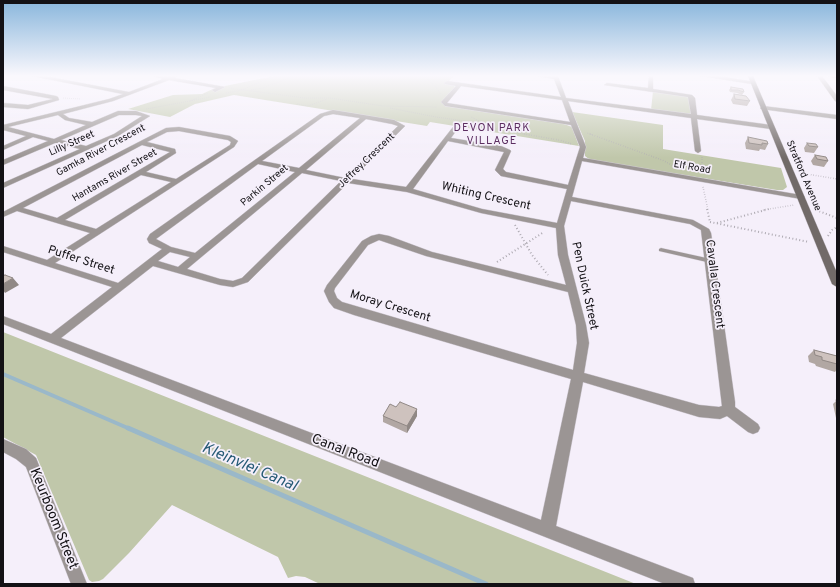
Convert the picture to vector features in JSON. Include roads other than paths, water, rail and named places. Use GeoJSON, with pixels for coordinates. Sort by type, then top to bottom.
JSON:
{"type":"FeatureCollection","features":[{"type":"Feature","properties":{"kind":"street"},"geometry":{"type":"LineString","coordinates":[[3,105],[28,107],[43,103]]}},
{"type":"Feature","properties":{"kind":"street"},"geometry":{"type":"LineString","coordinates":[[3,128],[94,103]]}},
{"type":"Feature","properties":{"kind":"street"},"geometry":{"type":"LineString","coordinates":[[445,103],[450,106],[575,127]]}},
{"type":"Feature","properties":{"kind":"street"},"geometry":{"type":"LineString","coordinates":[[565,103],[575,127]]}},
{"type":"Feature","properties":{"kind":"street"},"geometry":{"type":"LineString","coordinates":[[595,103],[771,127]]}},
{"type":"Feature","properties":{"kind":"street"},"geometry":{"type":"LineString","coordinates":[[693,103],[698,151]]}},
{"type":"Feature","properties":{"kind":"street","name":"Stratford Avenue"},"geometry":{"type":"LineString","coordinates":[[761,103],[837,284]]}},
{"type":"Feature","properties":{"kind":"street"},"geometry":{"type":"LineString","coordinates":[[763,108],[837,117]]}},
{"type":"Feature","properties":{"kind":"street","name":"Lilly Street"},"geometry":{"type":"LineString","coordinates":[[3,186],[116,134],[147,116],[129,112],[113,115],[91,124]]}},
{"type":"Feature","properties":{"kind":"street","name":"Jeffrey Crescent"},"geometry":{"type":"LineString","coordinates":[[151,262],[226,283],[233,284],[245,280],[402,127],[394,122],[333,112],[324,114],[151,239],[155,244],[168,248]]}},
{"type":"Feature","properties":{"kind":"street"},"geometry":{"type":"LineString","coordinates":[[59,113],[66,119],[91,124]]}},
{"type":"Feature","properties":{"kind":"street","name":"Parkin Street"},"geometry":{"type":"LineString","coordinates":[[180,270],[364,118]]}},
{"type":"Feature","properties":{"kind":"street"},"geometry":{"type":"LineString","coordinates":[[3,163],[91,124]]}},
{"type":"Feature","properties":{"kind":"street","name":"Pen Duick Street"},"geometry":{"type":"LineString","coordinates":[[547,530],[578,375],[582,343],[581,325],[556,225],[570,193],[583,147],[575,127]]}},
{"type":"Feature","properties":{"kind":"street"},"geometry":{"type":"LineString","coordinates":[[3,128],[85,148]]}},
{"type":"Feature","properties":{"kind":"street","name":"Gamka River Crescent"},"geometry":{"type":"LineString","coordinates":[[3,215],[161,132],[175,128],[230,138],[235,141],[232,146],[47,264]]}},
{"type":"Feature","properties":{"kind":"street"},"geometry":{"type":"LineString","coordinates":[[408,190],[456,128]]}},
{"type":"Feature","properties":{"kind":"street"},"geometry":{"type":"LineString","coordinates":[[3,148],[33,135]]}},
{"type":"Feature","properties":{"kind":"street"},"geometry":{"type":"LineString","coordinates":[[447,139],[496,147],[508,151],[499,170],[504,174],[570,193]]}},
{"type":"Feature","properties":{"kind":"street","name":"Hantams River Street"},"geometry":{"type":"LineString","coordinates":[[57,221],[173,153],[173,150],[169,148],[141,143]]}},
{"type":"Feature","properties":{"kind":"street","name":"Elf Road"},"geometry":{"type":"LineString","coordinates":[[580,159],[800,197]]}},
{"type":"Feature","properties":{"kind":"street","name":"Whiting Crescent"},"geometry":{"type":"LineString","coordinates":[[258,162],[408,190],[481,211],[556,225]]}},
{"type":"Feature","properties":{"kind":"street"},"geometry":{"type":"LineString","coordinates":[[140,173],[177,181]]}},
{"type":"Feature","properties":{"kind":"street","name":"Cavalla Crescent"},"geometry":{"type":"LineString","coordinates":[[570,193],[706,224],[729,402],[728,409]]}},
{"type":"Feature","properties":{"kind":"street"},"geometry":{"type":"LineString","coordinates":[[16,208],[96,232]]}},
{"type":"Feature","properties":{"kind":"street","name":"Moray Crescent"},"geometry":{"type":"LineString","coordinates":[[573,290],[429,254],[386,238],[374,238],[365,243],[330,286],[329,291],[332,300],[338,305],[358,312],[578,375]]}},
{"type":"Feature","properties":{"kind":"street"},"geometry":{"type":"LineString","coordinates":[[118,286],[168,248],[198,256]]}},
{"type":"Feature","properties":{"kind":"street","name":"Puffer Street"},"geometry":{"type":"LineString","coordinates":[[3,249],[118,286]]}},
{"type":"Feature","properties":{"kind":"street","name":"Puffer Street"},"geometry":{"type":"LineString","coordinates":[[53,338],[118,286]]}},
{"type":"Feature","properties":{"kind":"street","name":"Canal Road"},"geometry":{"type":"LineString","coordinates":[[3,320],[53,338],[687,584]]}},
{"type":"Feature","properties":{"kind":"street"},"geometry":{"type":"LineString","coordinates":[[578,375],[699,411],[720,413],[728,409],[753,428]]}},
{"type":"Feature","properties":{"kind":"street","name":"Keurboom Street"},"geometry":{"type":"LineString","coordinates":[[3,445],[21,454],[31,463],[79,584]]}},
{"type":"Feature","properties":{"kind":"lane"},"geometry":{"type":"LineString","coordinates":[[661,250],[711,261]]}},
{"type":"Feature","properties":{"kind":"waterway","name":"Kleinvlei Canal"},"geometry":{"type":"LineString","coordinates":[[3,374],[130,429]]}},
{"type":"Feature","properties":{"kind":"waterway","name":"Kleinvlei Canal"},"geometry":{"type":"LineString","coordinates":[[128,428],[486,584]]}},
{"type":"Feature","properties":{"kind":"district","name":"DEVON PARK VILLAGE"},"geometry":{"type":"Point","coordinates":[492,135]}}]}
